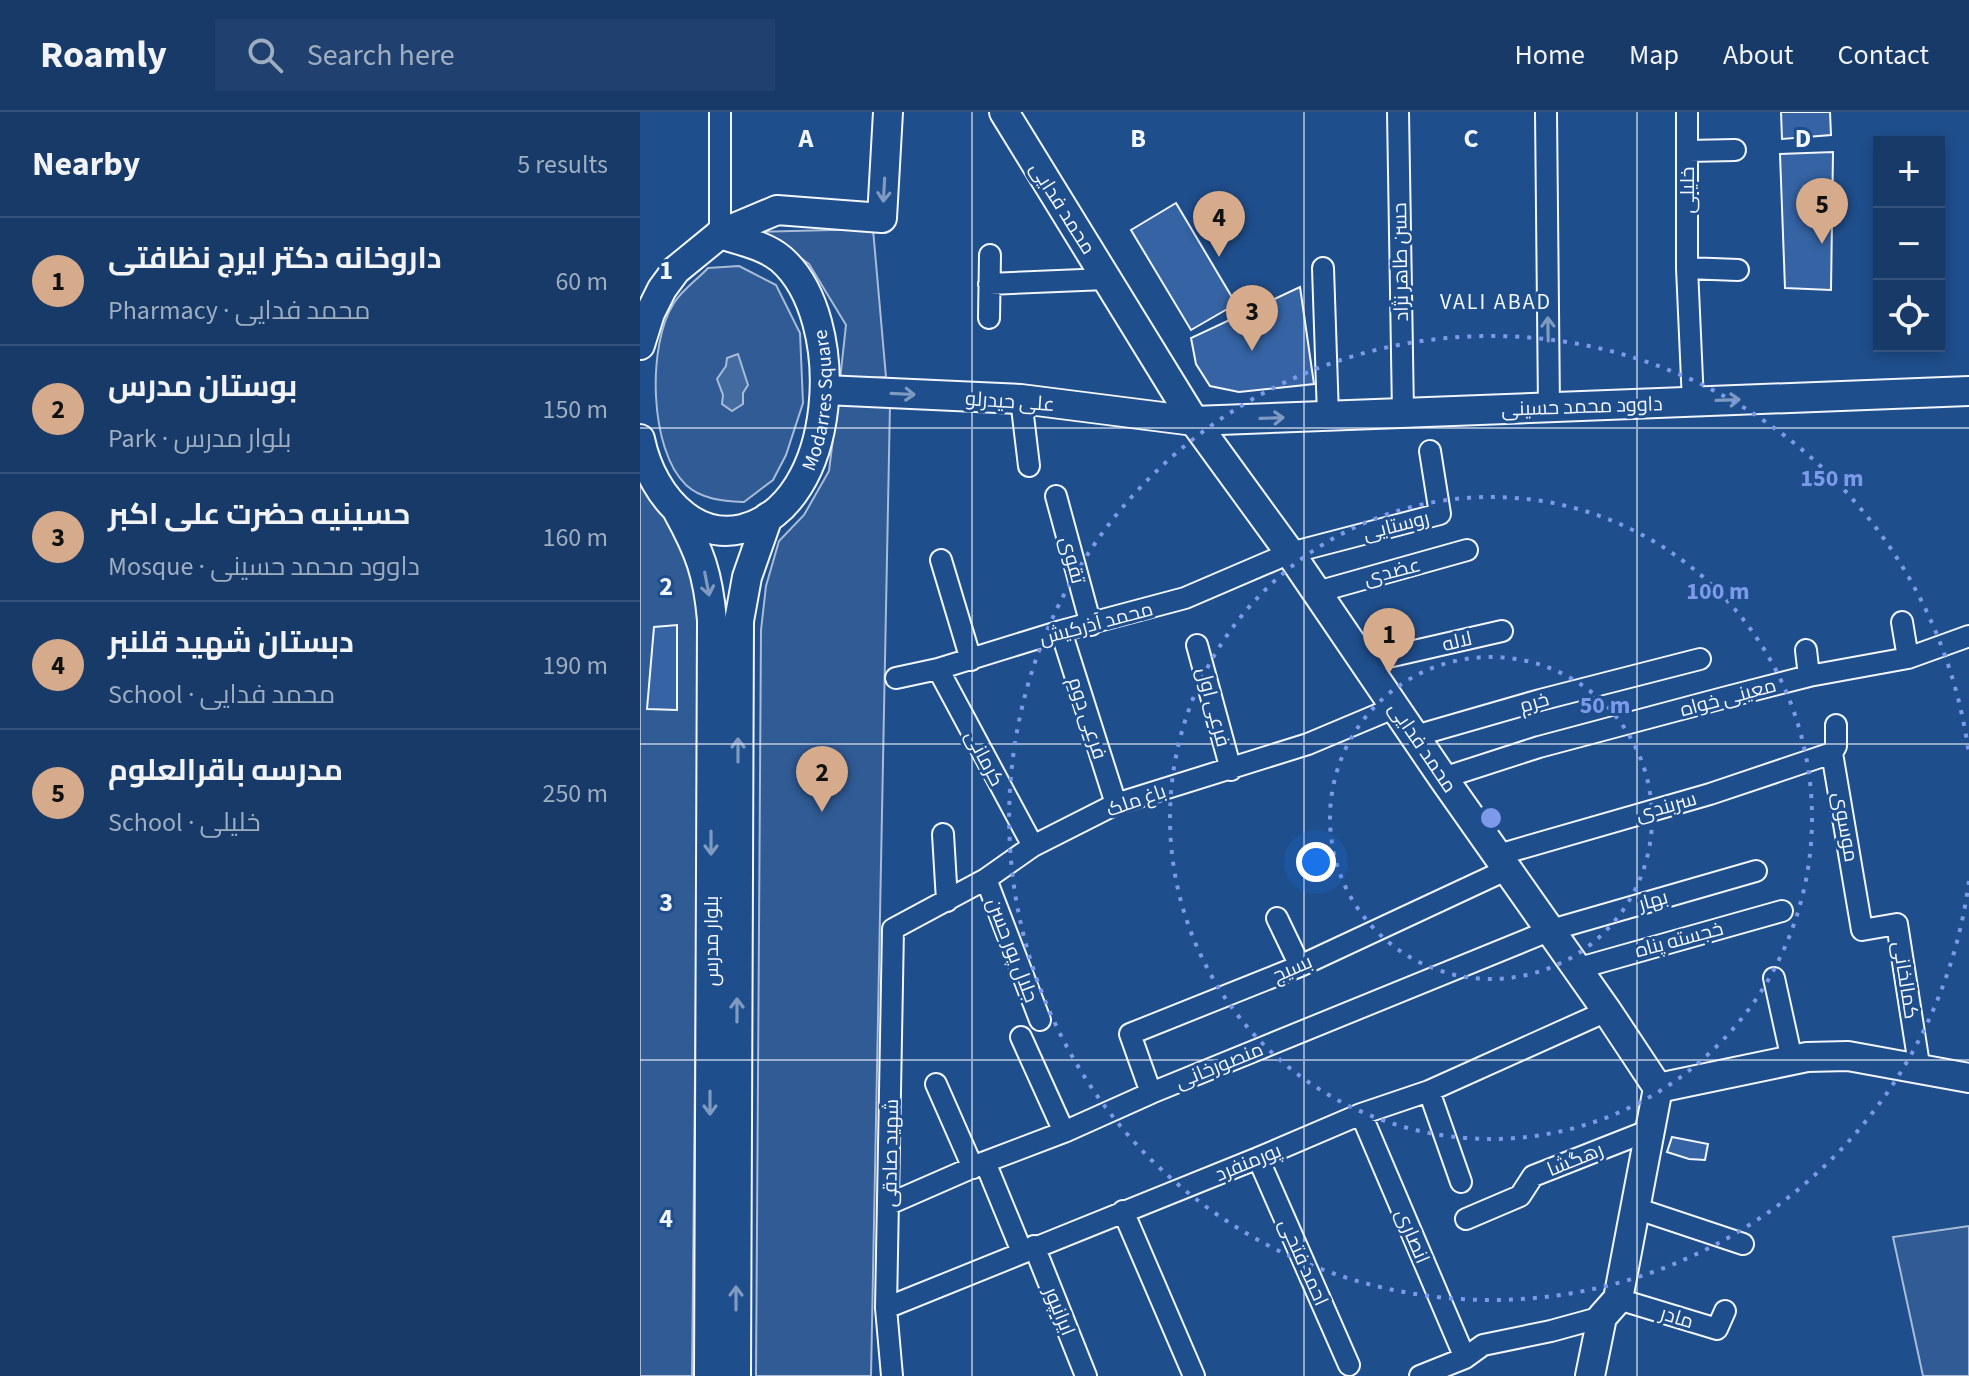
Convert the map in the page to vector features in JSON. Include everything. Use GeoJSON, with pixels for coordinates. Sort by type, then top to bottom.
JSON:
{"type":"FeatureCollection","features":[{"type":"Feature","properties":{"kind":"street"},"geometry":{"type":"LineString","coordinates":[[720,112],[720,234]]}},
{"type":"Feature","properties":{"kind":"street"},"geometry":{"type":"LineString","coordinates":[[640,345],[662,289],[676,270],[720,234],[777,210],[882,218],[888,112]]}},
{"type":"Feature","properties":{"kind":"street","name":"محمد فدایی"},"geometry":{"type":"LineString","coordinates":[[1004,112],[1194,421],[1366,662],[1658,1088]]}},
{"type":"Feature","properties":{"kind":"street","name":"حسن طاهر نژاد"},"geometry":{"type":"LineString","coordinates":[[1398,112],[1403,413]]}},
{"type":"Feature","properties":{"kind":"street"},"geometry":{"type":"LineString","coordinates":[[1546,112],[1549,407]]}},
{"type":"Feature","properties":{"kind":"street","name":"خلیلی"},"geometry":{"type":"LineString","coordinates":[[1687,112],[1687,268],[1693,402]]}},
{"type":"Feature","properties":{"kind":"street"},"geometry":{"type":"LineString","coordinates":[[1688,151],[1735,150]]}},
{"type":"Feature","properties":{"kind":"street","name":"Modarres Square"},"geometry":{"type":"LineString","coordinates":[[641,446],[651,474],[678,512],[695,524],[713,530],[732,531],[751,527],[768,517],[800,483],[819,434],[825,390],[825,349],[810,298],[797,277],[766,248],[720,234]]}},
{"type":"Feature","properties":{"kind":"street"},"geometry":{"type":"LineString","coordinates":[[989,318],[990,255]]}},
{"type":"Feature","properties":{"kind":"street"},"geometry":{"type":"LineString","coordinates":[[1323,268],[1328,416]]}},
{"type":"Feature","properties":{"kind":"street"},"geometry":{"type":"LineString","coordinates":[[1687,268],[1738,270]]}},
{"type":"Feature","properties":{"kind":"street"},"geometry":{"type":"LineString","coordinates":[[989,284],[1106,279]]}},
{"type":"Feature","properties":{"kind":"street","name":"علی حیدرلو"},"geometry":{"type":"LineString","coordinates":[[825,390],[1021,399],[1194,421]]}},
{"type":"Feature","properties":{"kind":"street","name":"داوود محمد حسینی"},"geometry":{"type":"LineString","coordinates":[[1194,421],[1969,391]]}},
{"type":"Feature","properties":{"kind":"street"},"geometry":{"type":"LineString","coordinates":[[1021,399],[1029,466]]}},
{"type":"Feature","properties":{"kind":"street","name":"روستایی"},"geometry":{"type":"LineString","coordinates":[[1290,553],[1440,514],[1430,451]]}},
{"type":"Feature","properties":{"kind":"street","name":"تقوی"},"geometry":{"type":"LineString","coordinates":[[1056,496],[1091,625]]}},
{"type":"Feature","properties":{"kind":"street","name":"بلوار مدرس"},"geometry":{"type":"LineString","coordinates":[[678,512],[695,542],[708,580],[712,620],[709,1376]]}},
{"type":"Feature","properties":{"kind":"street","name":"بلوار مدرس"},"geometry":{"type":"LineString","coordinates":[[736,1376],[739,621],[747,577],[768,517]]}},
{"type":"Feature","properties":{"kind":"street","name":"عضدی"},"geometry":{"type":"LineString","coordinates":[[1317,592],[1467,550]]}},
{"type":"Feature","properties":{"kind":"street","name":"محمد آذرکیش"},"geometry":{"type":"LineString","coordinates":[[896,678],[971,660],[1061,631],[1185,598],[1290,553]]}},
{"type":"Feature","properties":{"kind":"street"},"geometry":{"type":"LineString","coordinates":[[941,560],[971,660]]}},
{"type":"Feature","properties":{"kind":"street"},"geometry":{"type":"LineString","coordinates":[[1902,622],[1908,658]]}},
{"type":"Feature","properties":{"kind":"street","name":"فرعی دوم"},"geometry":{"type":"LineString","coordinates":[[1061,631],[1116,804]]}},
{"type":"Feature","properties":{"kind":"street","name":"لاله"},"geometry":{"type":"LineString","coordinates":[[1366,662],[1502,631]]}},
{"type":"Feature","properties":{"kind":"street","name":"معینی خواه"},"geometry":{"type":"LineString","coordinates":[[1443,778],[1539,747],[1809,676],[1908,658],[1969,636]]}},
{"type":"Feature","properties":{"kind":"street","name":"فرعی اول"},"geometry":{"type":"LineString","coordinates":[[1197,645],[1231,770]]}},
{"type":"Feature","properties":{"kind":"street"},"geometry":{"type":"LineString","coordinates":[[1806,650],[1809,676]]}},
{"type":"Feature","properties":{"kind":"street","name":"خرم"},"geometry":{"type":"LineString","coordinates":[[1415,736],[1700,659]]}},
{"type":"Feature","properties":{"kind":"street","name":"کرمانی"},"geometry":{"type":"LineString","coordinates":[[938,669],[1033,846]]}},
{"type":"Feature","properties":{"kind":"street","name":"باغ ملک"},"geometry":{"type":"LineString","coordinates":[[893,929],[986,879],[1033,846],[1116,804],[1308,744],[1396,707]]}},
{"type":"Feature","properties":{"kind":"street","name":"موسوی"},"geometry":{"type":"LineString","coordinates":[[1836,725],[1836,746],[1832,753],[1862,930]]}},
{"type":"Feature","properties":{"kind":"street","name":"سربندی"},"geometry":{"type":"LineString","coordinates":[[1503,862],[1832,753]]}},
{"type":"Feature","properties":{"kind":"street"},"geometry":{"type":"LineString","coordinates":[[943,834],[947,901]]}},
{"type":"Feature","properties":{"kind":"street","name":"بسیج"},"geometry":{"type":"LineString","coordinates":[[1151,1093],[1130,1034],[1300,966],[1503,862]]}},
{"type":"Feature","properties":{"kind":"street","name":"بهار"},"geometry":{"type":"LineString","coordinates":[[1551,930],[1756,871]]}},
{"type":"Feature","properties":{"kind":"street","name":"جلال پور حسن"},"geometry":{"type":"LineString","coordinates":[[986,879],[1040,1020]]}},
{"type":"Feature","properties":{"kind":"street","name":"خجسته پناه"},"geometry":{"type":"LineString","coordinates":[[1576,969],[1782,911]]}},
{"type":"Feature","properties":{"kind":"street"},"geometry":{"type":"LineString","coordinates":[[1277,918],[1300,966]]}},
{"type":"Feature","properties":{"kind":"street","name":"کمالخانی"},"geometry":{"type":"LineString","coordinates":[[1862,930],[1897,924],[1920,1071]]}},
{"type":"Feature","properties":{"kind":"street","name":"شهید صادقی"},"geometry":{"type":"LineString","coordinates":[[892,1376],[886,1308],[893,929]]}},
{"type":"Feature","properties":{"kind":"street","name":"منصورخانی"},"geometry":{"type":"LineString","coordinates":[[889,1204],[1551,930]]}},
{"type":"Feature","properties":{"kind":"street"},"geometry":{"type":"LineString","coordinates":[[1774,978],[1792,1060]]}},
{"type":"Feature","properties":{"kind":"street","name":"پورمنفرد"},"geometry":{"type":"LineString","coordinates":[[886,1308],[1361,1114],[1429,1091],[1607,1011]]}},
{"type":"Feature","properties":{"kind":"street"},"geometry":{"type":"LineString","coordinates":[[1021,1037],[1064,1132]]}},
{"type":"Feature","properties":{"kind":"street"},"geometry":{"type":"LineString","coordinates":[[1590,1376],[1635,1208],[1658,1088],[1807,1057],[1848,1056],[1969,1078]]}},
{"type":"Feature","properties":{"kind":"street","name":"ایرانپور"},"geometry":{"type":"LineString","coordinates":[[936,1084],[1028,1249],[1086,1376]]}},
{"type":"Feature","properties":{"kind":"street"},"geometry":{"type":"LineString","coordinates":[[1429,1091],[1461,1182]]}},
{"type":"Feature","properties":{"kind":"street","name":"انصاری"},"geometry":{"type":"LineString","coordinates":[[1361,1114],[1465,1358]]}},
{"type":"Feature","properties":{"kind":"street","name":"رهگشا"},"geometry":{"type":"LineString","coordinates":[[1466,1219],[1520,1196],[1533,1176],[1650,1130]]}},
{"type":"Feature","properties":{"kind":"street","name":"احمد فتحی"},"geometry":{"type":"LineString","coordinates":[[1258,1158],[1349,1365]]}},
{"type":"Feature","properties":{"kind":"street"},"geometry":{"type":"LineString","coordinates":[[1635,1208],[1743,1244]]}},
{"type":"Feature","properties":{"kind":"street"},"geometry":{"type":"LineString","coordinates":[[1123,1211],[1194,1376]]}},
{"type":"Feature","properties":{"kind":"street"},"geometry":{"type":"LineString","coordinates":[[1420,1376],[1465,1358],[1483,1345],[1551,1331],[1610,1308]]}},
{"type":"Feature","properties":{"kind":"street","name":"مادر"},"geometry":{"type":"LineString","coordinates":[[1610,1308],[1717,1329],[1725,1311]]}},
{"type":"Feature","properties":{"kind":"shaded area"},"geometry":{"type":"Polygon","coordinates":[[[873,229],[886,377],[840,380],[846,325],[809,264],[785,247],[753,232],[873,229]]]}},
{"type":"Feature","properties":{"kind":"shaded area"},"geometry":{"type":"Polygon","coordinates":[[[739,266],[776,285],[800,333],[803,403],[786,455],[773,480],[744,502],[706,497],[686,485],[674,469],[665,448],[656,396],[659,344],[674,303],[708,268],[739,266]]]}},
{"type":"Feature","properties":{"kind":"shaded area"},"geometry":{"type":"Polygon","coordinates":[[[738,354],[748,385],[743,393],[743,404],[732,411],[722,404],[723,395],[717,379],[726,366],[727,358],[738,354]]]}},
{"type":"Feature","properties":{"kind":"shaded area"},"geometry":{"type":"Polygon","coordinates":[[[838,398],[890,404],[871,1376],[756,1376],[761,630],[766,586],[779,541],[804,515],[829,471],[838,398]]]}},
{"type":"Feature","properties":{"kind":"shaded area"},"geometry":{"type":"Polygon","coordinates":[[[640,482],[684,545],[692,568],[698,614],[692,1376],[640,1376],[640,482]]]}},
{"type":"Feature","properties":{"kind":"shaded area"},"geometry":{"type":"Polygon","coordinates":[[[1969,1226],[1969,1376],[1923,1376],[1893,1237],[1969,1226]]]}},
{"type":"Feature","properties":{"kind":"building"},"geometry":{"type":"Polygon","coordinates":[[[1781,112],[1830,112],[1831,135],[1782,139],[1781,112]]]}},
{"type":"Feature","properties":{"kind":"building"},"geometry":{"type":"Polygon","coordinates":[[[1833,152],[1831,290],[1785,288],[1780,154],[1833,152]]]}},
{"type":"Feature","properties":{"kind":"building"},"geometry":{"type":"Polygon","coordinates":[[[1176,203],[1236,304],[1191,330],[1131,230],[1176,203]]]}},
{"type":"Feature","properties":{"kind":"building"},"geometry":{"type":"Polygon","coordinates":[[[1300,287],[1314,384],[1239,392],[1210,386],[1196,364],[1191,338],[1300,287]]]}},
{"type":"Feature","properties":{"kind":"building"},"geometry":{"type":"Polygon","coordinates":[[[677,625],[677,710],[647,709],[654,627],[677,625]]]}},
{"type":"Feature","properties":{"kind":"building"},"geometry":{"type":"Polygon","coordinates":[[[1672,1137],[1708,1144],[1705,1160],[1667,1152],[1672,1137]]]}},
{"type":"Feature","properties":{"kind":"place","name":"مدرسه باقرالعلوم"},"geometry":{"type":"Point","coordinates":[1822,244]}},
{"type":"Feature","properties":{"kind":"place","name":"دبستان شهید قلنبر"},"geometry":{"type":"Point","coordinates":[1219,257]}},
{"type":"Feature","properties":{"kind":"place","name":"حسینیه حضرت علی اکبر"},"geometry":{"type":"Point","coordinates":[1252,351]}},
{"type":"Feature","properties":{"kind":"place","name":"داروخانه دکتر ایرج نظافتی"},"geometry":{"type":"Point","coordinates":[1389,674]}},
{"type":"Feature","properties":{"kind":"place","name":"بوستان مدرس"},"geometry":{"type":"Point","coordinates":[822,812]}},
{"type":"Feature","properties":{"kind":"district","name":"VALI ABAD"},"geometry":{"type":"Point","coordinates":[1496,301]}}]}
